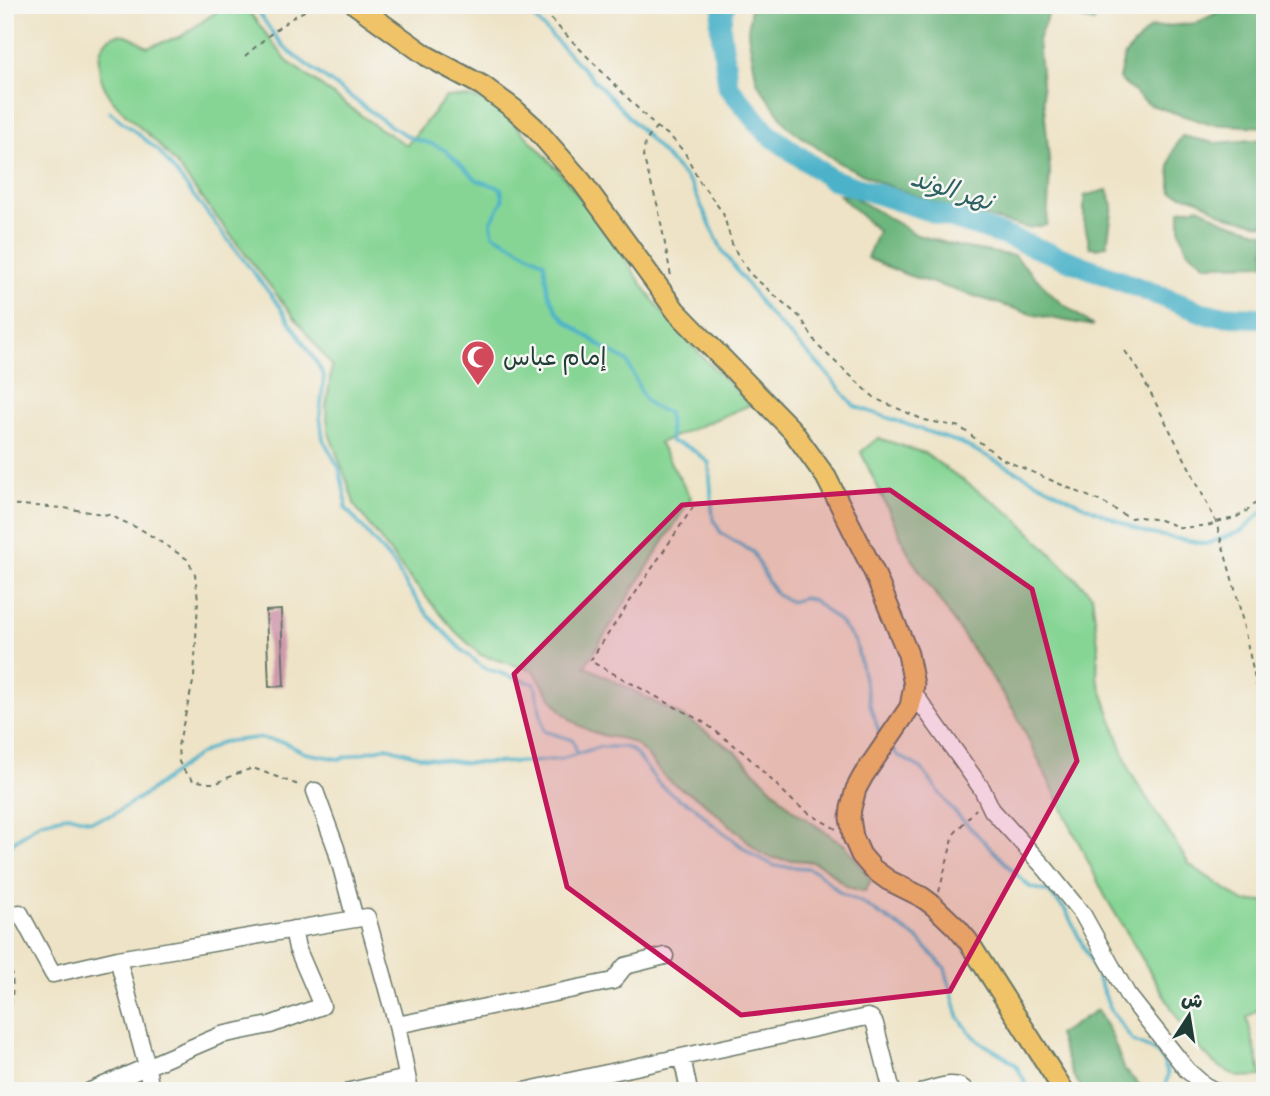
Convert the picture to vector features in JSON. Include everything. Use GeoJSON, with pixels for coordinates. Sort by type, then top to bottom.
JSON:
{"type":"FeatureCollection","features":[{"type":"Feature","properties":{"kind":"main road"},"geometry":{"type":"LineString","coordinates":[[356,5],[427,56],[483,86],[534,127],[582,182],[676,311],[792,430],[826,477],[874,572],[908,654],[915,685],[910,707],[863,776],[853,798],[850,818],[853,838],[861,855],[873,869],[934,906],[968,941],[1064,1091]]}},
{"type":"Feature","properties":{"kind":"street"},"geometry":{"type":"LineString","coordinates":[[913,692],[982,789],[992,810],[1083,915],[1127,994],[1187,1070],[1215,1091]]}},
{"type":"Feature","properties":{"kind":"street"},"geometry":{"type":"LineString","coordinates":[[315,791],[336,848],[355,919]]}},
{"type":"Feature","properties":{"kind":"street"},"geometry":{"type":"LineString","coordinates":[[20,913],[53,974],[118,959],[367,917],[397,1024],[409,1084],[350,1091]]}},
{"type":"Feature","properties":{"kind":"street"},"geometry":{"type":"LineString","coordinates":[[90,1091],[221,1035],[270,1025],[322,1006],[293,929]]}},
{"type":"Feature","properties":{"kind":"street"},"geometry":{"type":"LineString","coordinates":[[397,1024],[613,981],[625,966],[665,956]]}},
{"type":"Feature","properties":{"kind":"street"},"geometry":{"type":"LineString","coordinates":[[118,959],[151,1091]]}},
{"type":"Feature","properties":{"kind":"street"},"geometry":{"type":"LineString","coordinates":[[524,1091],[867,1017],[875,1024],[892,1091]]}},
{"type":"Feature","properties":{"kind":"street"},"geometry":{"type":"LineString","coordinates":[[682,1056],[690,1091]]}},
{"type":"Feature","properties":{"kind":"street"},"geometry":{"type":"LineString","coordinates":[[924,1091],[957,1084],[966,1091]]}},
{"type":"Feature","properties":{"kind":"path"},"geometry":{"type":"LineString","coordinates":[[245,56],[277,30],[318,5]]}},
{"type":"Feature","properties":{"kind":"path"},"geometry":{"type":"LineString","coordinates":[[537,5],[656,127],[670,136],[685,153],[700,182],[723,213],[733,247],[749,273],[801,318],[818,346],[876,399],[924,420],[960,427],[1002,460],[1106,504],[1129,518],[1160,520],[1182,527],[1211,525],[1235,518],[1265,495]]}},
{"type":"Feature","properties":{"kind":"path"},"geometry":{"type":"LineString","coordinates":[[656,127],[645,143],[643,156],[658,206],[672,284]]}},
{"type":"Feature","properties":{"kind":"path"},"geometry":{"type":"LineString","coordinates":[[1125,351],[1138,369],[1216,522],[1238,600],[1256,684],[1265,702]]}},
{"type":"Feature","properties":{"kind":"path"},"geometry":{"type":"LineString","coordinates":[[5,504],[64,508],[109,515],[142,530],[187,559],[195,575],[198,600],[194,678],[178,746],[179,762],[193,780],[217,783],[253,768],[315,791]]}},
{"type":"Feature","properties":{"kind":"path"},"geometry":{"type":"LineString","coordinates":[[693,507],[590,661],[705,723],[744,753],[796,804],[853,838]]}},
{"type":"Feature","properties":{"kind":"path"},"geometry":{"type":"LineString","coordinates":[[934,906],[954,834],[971,814]]}},
{"type":"Feature","properties":{"kind":"path"},"geometry":{"type":"LineString","coordinates":[[5,951],[13,980],[10,1014],[5,1030]]}},
{"type":"Feature","properties":{"kind":"highlighted area"},"geometry":{"type":"Polygon","coordinates":[[[890,490],[1032,589],[1077,761],[950,991],[741,1015],[567,887],[514,674],[682,505],[890,490]]]}},
{"type":"Feature","properties":{"kind":"green space"},"geometry":{"type":"Polygon","coordinates":[[[226,5],[244,5],[287,61],[377,127],[407,145],[446,97],[473,98],[497,108],[543,153],[571,186],[669,321],[750,405],[659,443],[691,498],[585,666],[684,717],[736,752],[793,810],[846,846],[871,880],[865,891],[849,887],[827,869],[813,862],[776,859],[762,854],[702,801],[670,781],[633,743],[589,731],[569,718],[554,702],[534,671],[481,655],[456,632],[408,576],[355,506],[329,433],[326,408],[332,366],[174,162],[108,94],[99,72],[102,48],[113,36],[128,36],[147,47],[180,37],[226,5]]]}},
{"type":"Feature","properties":{"kind":"green space"},"geometry":{"type":"Polygon","coordinates":[[[751,5],[1095,5],[1094,22],[1050,10],[1038,40],[1050,171],[1047,225],[1027,228],[942,205],[881,183],[839,163],[788,127],[757,82],[748,33],[751,5]]]}},
{"type":"Feature","properties":{"kind":"green space"},"geometry":{"type":"Polygon","coordinates":[[[1232,5],[1265,5],[1265,127],[1209,124],[1148,104],[1119,79],[1124,56],[1150,28],[1197,23],[1232,5]]]}},
{"type":"Feature","properties":{"kind":"green space"},"geometry":{"type":"Polygon","coordinates":[[[1182,136],[1215,143],[1265,139],[1265,225],[1226,216],[1199,200],[1172,192],[1170,162],[1182,136]]]}},
{"type":"Feature","properties":{"kind":"green space"},"geometry":{"type":"Polygon","coordinates":[[[1107,190],[1113,205],[1107,245],[1090,247],[1084,221],[1084,196],[1107,190]]]}},
{"type":"Feature","properties":{"kind":"green space"},"geometry":{"type":"Polygon","coordinates":[[[839,195],[852,196],[917,235],[960,247],[1015,256],[1055,298],[1093,326],[1035,315],[907,275],[867,258],[878,231],[839,195]]]}},
{"type":"Feature","properties":{"kind":"green space"},"geometry":{"type":"Polygon","coordinates":[[[1199,207],[1224,221],[1265,233],[1265,264],[1206,265],[1187,250],[1180,231],[1180,210],[1199,207]]]}},
{"type":"Feature","properties":{"kind":"green space"},"geometry":{"type":"Polygon","coordinates":[[[878,438],[924,453],[1014,516],[1092,595],[1098,644],[1097,677],[1130,772],[1189,864],[1244,902],[1265,901],[1265,1004],[1247,1018],[1262,1076],[1238,1077],[1215,1064],[1190,1039],[1105,896],[1015,712],[911,558],[861,452],[878,438]]]}},
{"type":"Feature","properties":{"kind":"green space"},"geometry":{"type":"Polygon","coordinates":[[[1097,1010],[1111,1034],[1125,1071],[1146,1091],[1084,1091],[1072,1074],[1058,1035],[1097,1010]]]}},
{"type":"Feature","properties":{"kind":"building"},"geometry":{"type":"Polygon","coordinates":[[[281,610],[284,686],[269,687],[266,611],[281,610]]]}},
{"type":"Feature","properties":{"kind":"waterway"},"geometry":{"type":"LineString","coordinates":[[254,5],[288,51],[392,127],[411,138],[445,150],[477,180],[501,188],[503,200],[491,222],[493,234],[544,262],[548,292],[557,311],[567,322],[627,361],[645,400],[653,407],[668,413],[671,442],[692,449],[709,463],[713,519],[721,533],[753,552],[777,595],[791,602],[804,598],[813,600],[841,623],[856,643],[870,705],[882,735]]}},
{"type":"Feature","properties":{"kind":"waterway"},"geometry":{"type":"LineString","coordinates":[[522,5],[691,184],[722,250],[767,312],[824,370],[854,406],[963,444],[1078,503],[1146,533],[1206,544],[1242,531],[1265,509]]}},
{"type":"Feature","properties":{"kind":"waterway","name":"نهر الوند"},"geometry":{"type":"LineString","coordinates":[[725,5],[720,24],[728,86],[767,133],[831,179],[1003,235],[1209,315],[1265,318]]}},
{"type":"Feature","properties":{"kind":"waterway"},"geometry":{"type":"LineString","coordinates":[[110,112],[158,150],[278,304],[318,365],[324,376],[320,415],[323,439],[339,468],[345,507],[395,566],[427,614],[463,651],[484,668],[535,684],[544,731],[573,740],[577,753]]}},
{"type":"Feature","properties":{"kind":"waterway"},"geometry":{"type":"LineString","coordinates":[[5,855],[12,843],[39,823],[68,815],[91,821],[112,815],[150,791],[196,756],[222,742],[257,738],[283,742],[305,753],[339,759],[387,747],[422,757],[465,763],[532,762],[561,759],[599,747],[623,747],[636,754],[658,783],[694,806],[711,823],[753,855],[775,866],[807,868],[817,872],[842,894],[861,902],[917,938],[945,968],[958,1016],[968,1030],[980,1042],[1016,1065],[1030,1091]]}},
{"type":"Feature","properties":{"kind":"waterway"},"geometry":{"type":"LineString","coordinates":[[890,747],[897,755],[921,768],[950,807],[1030,887],[1049,892],[1066,911],[1112,1012],[1133,1041],[1149,1048],[1163,1061],[1168,1074],[1164,1091]]}},
{"type":"Feature","properties":{"kind":"place","name":"إمام عباس"},"geometry":{"type":"Point","coordinates":[478,387]}}]}
